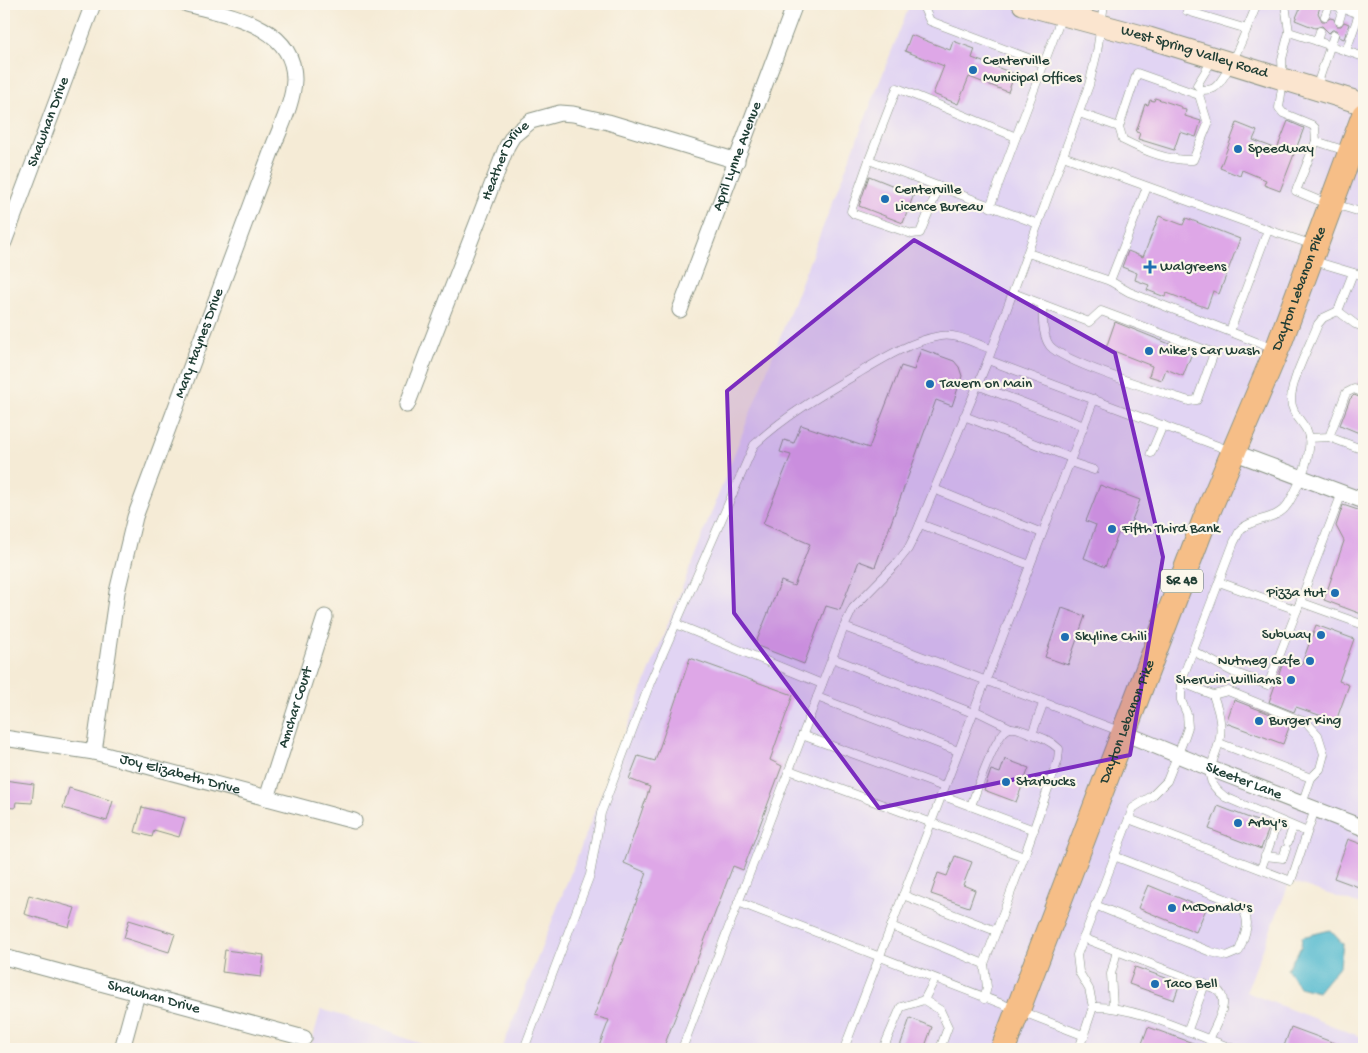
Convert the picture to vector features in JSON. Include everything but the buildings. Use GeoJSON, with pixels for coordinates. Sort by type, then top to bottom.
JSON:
{"type":"FeatureCollection","features":[{"type":"Feature","properties":{"kind":"main road","name":"Dayton Lebanon Pike"},"geometry":{"type":"LineString","coordinates":[[1003,1049],[1233,452],[1276,350],[1364,115]]}},
{"type":"Feature","properties":{"kind":"street","name":"Shawhan Drive"},"geometry":{"type":"LineString","coordinates":[[4,242],[93,4]]}},
{"type":"Feature","properties":{"kind":"street","name":"Mary Haynes Drive"},"geometry":{"type":"LineString","coordinates":[[94,752],[117,592],[135,517],[273,147],[291,97],[294,80],[287,51],[268,32],[252,23],[187,4]]}},
{"type":"Feature","properties":{"kind":"street","name":"April Lynne Avenue"},"geometry":{"type":"LineString","coordinates":[[680,310],[795,4]]}},
{"type":"Feature","properties":{"kind":"street","name":"West Spring Valley Road"},"geometry":{"type":"LineString","coordinates":[[1023,4],[1101,25],[1364,104]]}},
{"type":"Feature","properties":{"kind":"street","name":"Heather Drive"},"geometry":{"type":"LineString","coordinates":[[406,405],[507,146],[521,128],[542,116],[560,113],[573,114],[608,122],[737,161]]}},
{"type":"Feature","properties":{"kind":"street"},"geometry":{"type":"LineString","coordinates":[[1233,452],[1364,501]]}},
{"type":"Feature","properties":{"kind":"street","name":"Amchar Court"},"geometry":{"type":"LineString","coordinates":[[267,798],[325,617]]}},
{"type":"Feature","properties":{"kind":"street","name":"Skeeter Lane"},"geometry":{"type":"LineString","coordinates":[[1124,733],[1364,828]]}},
{"type":"Feature","properties":{"kind":"street","name":"Joy Elizabeth Drive"},"geometry":{"type":"LineString","coordinates":[[4,738],[94,752],[354,821]]}},
{"type":"Feature","properties":{"kind":"street","name":"Shawhan Drive"},"geometry":{"type":"LineString","coordinates":[[4,957],[304,1038]]}},
{"type":"Feature","properties":{"kind":"street"},"geometry":{"type":"LineString","coordinates":[[122,1049],[137,994]]}},
{"type":"Feature","properties":{"kind":"lane"},"geometry":{"type":"LineString","coordinates":[[922,4],[930,21],[1044,64]]}},
{"type":"Feature","properties":{"kind":"lane"},"geometry":{"type":"LineString","coordinates":[[682,1049],[844,627],[853,608],[908,549],[988,360],[1091,77],[1104,4]]}},
{"type":"Feature","properties":{"kind":"lane"},"geometry":{"type":"LineString","coordinates":[[1189,4],[1187,11],[1247,29]]}},
{"type":"Feature","properties":{"kind":"lane"},"geometry":{"type":"LineString","coordinates":[[1222,61],[1215,87],[1200,92],[1137,74],[1119,127],[1123,140],[1137,147],[1175,160],[1193,160],[1208,124],[1200,92],[1197,85],[1222,61],[1247,29],[1257,4]]}},
{"type":"Feature","properties":{"kind":"lane"},"geometry":{"type":"LineString","coordinates":[[1285,4],[1290,32],[1282,59],[1283,80],[1279,108],[1283,113],[1312,124],[1315,128],[1316,141],[1296,191],[1331,204],[1364,213]]}},
{"type":"Feature","properties":{"kind":"lane"},"geometry":{"type":"LineString","coordinates":[[1326,16],[1330,4],[1362,14]]}},
{"type":"Feature","properties":{"kind":"lane"},"geometry":{"type":"LineString","coordinates":[[1346,51],[1362,14],[1357,4]]}},
{"type":"Feature","properties":{"kind":"lane"},"geometry":{"type":"LineString","coordinates":[[1339,21],[1343,8]]}},
{"type":"Feature","properties":{"kind":"lane"},"geometry":{"type":"LineString","coordinates":[[990,207],[1062,15]]}},
{"type":"Feature","properties":{"kind":"lane"},"geometry":{"type":"LineString","coordinates":[[1317,41],[1320,31]]}},
{"type":"Feature","properties":{"kind":"lane"},"geometry":{"type":"LineString","coordinates":[[1290,32],[1364,57]]}},
{"type":"Feature","properties":{"kind":"lane"},"geometry":{"type":"LineString","coordinates":[[1316,90],[1334,35]]}},
{"type":"Feature","properties":{"kind":"lane"},"geometry":{"type":"LineString","coordinates":[[939,187],[920,233],[912,234],[854,214],[851,211],[897,88],[1016,137]]}},
{"type":"Feature","properties":{"kind":"lane"},"geometry":{"type":"LineString","coordinates":[[1079,113],[1119,127]]}},
{"type":"Feature","properties":{"kind":"lane"},"geometry":{"type":"LineString","coordinates":[[1316,141],[1351,152]]}},
{"type":"Feature","properties":{"kind":"lane"},"geometry":{"type":"LineString","coordinates":[[1063,156],[1268,230],[1353,273],[1364,276]]}},
{"type":"Feature","properties":{"kind":"lane"},"geometry":{"type":"LineString","coordinates":[[869,160],[1038,224]]}},
{"type":"Feature","properties":{"kind":"lane"},"geometry":{"type":"LineString","coordinates":[[1110,281],[1147,187]]}},
{"type":"Feature","properties":{"kind":"lane"},"geometry":{"type":"LineString","coordinates":[[1230,331],[1268,230]]}},
{"type":"Feature","properties":{"kind":"lane"},"geometry":{"type":"LineString","coordinates":[[1028,253],[1110,281],[1129,292],[1276,350]]}},
{"type":"Feature","properties":{"kind":"lane"},"geometry":{"type":"LineString","coordinates":[[1080,1049],[1093,1007],[1089,989],[1079,972],[1077,964],[1083,938],[1133,808],[1152,796],[1164,785],[1188,727],[1187,714],[1181,700],[1181,682],[1234,542],[1241,530],[1281,511],[1288,505],[1300,478],[1309,453],[1309,438],[1293,411],[1292,389],[1318,324],[1323,318],[1338,311],[1353,273]]}},
{"type":"Feature","properties":{"kind":"lane"},"geometry":{"type":"LineString","coordinates":[[1013,293],[1089,322],[1101,311],[1214,353],[1197,400],[1189,401],[1068,359],[1050,345],[1045,331],[1042,305]]}},
{"type":"Feature","properties":{"kind":"lane"},"geometry":{"type":"LineString","coordinates":[[1338,311],[1355,324],[1364,326]]}},
{"type":"Feature","properties":{"kind":"lane"},"geometry":{"type":"LineString","coordinates":[[524,1049],[590,876],[601,813],[650,683],[754,445],[772,428],[812,400],[880,360],[911,346],[941,336],[961,338],[992,349]]}},
{"type":"Feature","properties":{"kind":"lane"},"geometry":{"type":"LineString","coordinates":[[988,360],[1233,452]]}},
{"type":"Feature","properties":{"kind":"lane"},"geometry":{"type":"LineString","coordinates":[[977,384],[1084,426]]}},
{"type":"Feature","properties":{"kind":"lane"},"geometry":{"type":"LineString","coordinates":[[1329,437],[1346,393],[1354,389],[1364,393]]}},
{"type":"Feature","properties":{"kind":"lane"},"geometry":{"type":"LineString","coordinates":[[844,1049],[1094,399]]}},
{"type":"Feature","properties":{"kind":"lane"},"geometry":{"type":"LineString","coordinates":[[964,416],[1094,470]]}},
{"type":"Feature","properties":{"kind":"lane"},"geometry":{"type":"LineString","coordinates":[[1151,453],[1163,425]]}},
{"type":"Feature","properties":{"kind":"lane"},"geometry":{"type":"LineString","coordinates":[[1309,438],[1329,437],[1364,450]]}},
{"type":"Feature","properties":{"kind":"lane"},"geometry":{"type":"LineString","coordinates":[[934,489],[1042,533]]}},
{"type":"Feature","properties":{"kind":"lane"},"geometry":{"type":"LineString","coordinates":[[1193,652],[1233,672],[1268,686],[1342,493]]}},
{"type":"Feature","properties":{"kind":"lane"},"geometry":{"type":"LineString","coordinates":[[920,524],[1030,565]]}},
{"type":"Feature","properties":{"kind":"lane"},"geometry":{"type":"LineString","coordinates":[[1219,582],[1364,625]]}},
{"type":"Feature","properties":{"kind":"lane"},"geometry":{"type":"LineString","coordinates":[[676,624],[822,684]]}},
{"type":"Feature","properties":{"kind":"lane"},"geometry":{"type":"LineString","coordinates":[[844,627],[1043,704],[1124,733]]}},
{"type":"Feature","properties":{"kind":"lane"},"geometry":{"type":"LineString","coordinates":[[832,658],[973,711],[1011,728],[1046,738],[1059,749],[1060,754],[1034,830],[984,964],[987,987],[984,998]]}},
{"type":"Feature","properties":{"kind":"lane"},"geometry":{"type":"LineString","coordinates":[[1129,819],[1290,881],[1308,832],[1311,778],[1320,769],[1324,754],[1318,735],[1306,723],[1228,692],[1213,694],[1181,682]]}},
{"type":"Feature","properties":{"kind":"lane"},"geometry":{"type":"LineString","coordinates":[[1213,694],[1220,718],[1219,742],[1209,768],[1212,783],[1217,791],[1225,797],[1308,832]]}},
{"type":"Feature","properties":{"kind":"lane"},"geometry":{"type":"LineString","coordinates":[[817,697],[958,751]]}},
{"type":"Feature","properties":{"kind":"lane"},"geometry":{"type":"LineString","coordinates":[[1032,734],[1043,704]]}},
{"type":"Feature","properties":{"kind":"lane"},"geometry":{"type":"LineString","coordinates":[[971,806],[1002,734],[1011,728]]}},
{"type":"Feature","properties":{"kind":"lane"},"geometry":{"type":"LineString","coordinates":[[802,735],[943,791],[971,806],[1034,830]]}},
{"type":"Feature","properties":{"kind":"lane"},"geometry":{"type":"LineString","coordinates":[[1219,742],[1311,778]]}},
{"type":"Feature","properties":{"kind":"lane"},"geometry":{"type":"LineString","coordinates":[[789,770],[1024,857]]}},
{"type":"Feature","properties":{"kind":"lane"},"geometry":{"type":"LineString","coordinates":[[1261,869],[1278,820]]}},
{"type":"Feature","properties":{"kind":"lane"},"geometry":{"type":"LineString","coordinates":[[1265,856],[1282,858],[1293,827]]}},
{"type":"Feature","properties":{"kind":"lane"},"geometry":{"type":"LineString","coordinates":[[1095,904],[1211,952],[1227,956],[1239,951],[1248,927],[1244,909],[1236,903],[1114,856]]}},
{"type":"Feature","properties":{"kind":"lane"},"geometry":{"type":"LineString","coordinates":[[903,895],[996,931]]}},
{"type":"Feature","properties":{"kind":"lane"},"geometry":{"type":"LineString","coordinates":[[738,902],[1084,1036]]}},
{"type":"Feature","properties":{"kind":"lane"},"geometry":{"type":"LineString","coordinates":[[891,926],[984,964]]}},
{"type":"Feature","properties":{"kind":"lane"},"geometry":{"type":"LineString","coordinates":[[1083,938],[1205,984],[1223,993],[1225,1000],[1210,1040]]}},
{"type":"Feature","properties":{"kind":"lane"},"geometry":{"type":"LineString","coordinates":[[1113,1007],[1111,974],[1118,951]]}},
{"type":"Feature","properties":{"kind":"lane"},"geometry":{"type":"LineString","coordinates":[[883,1049],[901,1007],[924,1000],[935,979]]}},
{"type":"Feature","properties":{"kind":"lane"},"geometry":{"type":"LineString","coordinates":[[1187,1032],[1205,984]]}},
{"type":"Feature","properties":{"kind":"lane"},"geometry":{"type":"LineString","coordinates":[[924,1000],[940,1010],[948,1028],[940,1049]]}},
{"type":"Feature","properties":{"kind":"lane"},"geometry":{"type":"LineString","coordinates":[[1093,1007],[1113,1007],[1234,1049]]}},
{"type":"Feature","properties":{"kind":"highlighted area"},"geometry":{"type":"Polygon","coordinates":[[[914,240],[1115,353],[1163,557],[1130,755],[879,808],[734,613],[727,391],[914,240]]]}},
{"type":"Feature","properties":{"kind":"shaded area"},"geometry":{"type":"Polygon","coordinates":[[[910,4],[1364,4],[1364,906],[1290,881],[1246,992],[1364,1038],[1364,1049],[502,1049],[910,4]]]}},
{"type":"Feature","properties":{"kind":"shaded area"},"geometry":{"type":"Polygon","coordinates":[[[321,1009],[386,1031],[435,1049],[310,1049],[321,1009]]]}},
{"type":"Feature","properties":{"kind":"water"},"geometry":{"type":"Polygon","coordinates":[[[1330,930],[1343,944],[1340,965],[1318,992],[1299,987],[1287,969],[1301,947],[1302,937],[1330,930]]]}},
{"type":"Feature","properties":{"kind":"place","name":"Centerville Municipal Offices"},"geometry":{"type":"Point","coordinates":[973,70]}},
{"type":"Feature","properties":{"kind":"place","name":"Speedway"},"geometry":{"type":"Point","coordinates":[1238,149]}},
{"type":"Feature","properties":{"kind":"place","name":"Centerville Licence Bureau"},"geometry":{"type":"Point","coordinates":[885,199]}},
{"type":"Feature","properties":{"kind":"place","name":"Walgreens"},"geometry":{"type":"Point","coordinates":[1150,267]}},
{"type":"Feature","properties":{"kind":"place","name":"Mike's Car Wash"},"geometry":{"type":"Point","coordinates":[1149,351]}},
{"type":"Feature","properties":{"kind":"place","name":"Tavern on Main"},"geometry":{"type":"Point","coordinates":[930,384]}},
{"type":"Feature","properties":{"kind":"place","name":"Fifth Third Bank"},"geometry":{"type":"Point","coordinates":[1112,529]}},
{"type":"Feature","properties":{"kind":"place","name":"Pizza Hut"},"geometry":{"type":"Point","coordinates":[1335,593]}},
{"type":"Feature","properties":{"kind":"place","name":"Subway"},"geometry":{"type":"Point","coordinates":[1321,635]}},
{"type":"Feature","properties":{"kind":"place","name":"Skyline Chili"},"geometry":{"type":"Point","coordinates":[1065,637]}},
{"type":"Feature","properties":{"kind":"place","name":"Nutmeg Cafe"},"geometry":{"type":"Point","coordinates":[1310,661]}},
{"type":"Feature","properties":{"kind":"place","name":"Sherwin-Williams"},"geometry":{"type":"Point","coordinates":[1291,680]}},
{"type":"Feature","properties":{"kind":"place","name":"Burger King"},"geometry":{"type":"Point","coordinates":[1259,721]}},
{"type":"Feature","properties":{"kind":"place","name":"Starbucks"},"geometry":{"type":"Point","coordinates":[1006,782]}},
{"type":"Feature","properties":{"kind":"place","name":"Arby's"},"geometry":{"type":"Point","coordinates":[1238,823]}},
{"type":"Feature","properties":{"kind":"place","name":"McDonald's"},"geometry":{"type":"Point","coordinates":[1172,908]}},
{"type":"Feature","properties":{"kind":"place","name":"Taco Bell"},"geometry":{"type":"Point","coordinates":[1155,984]}}]}
